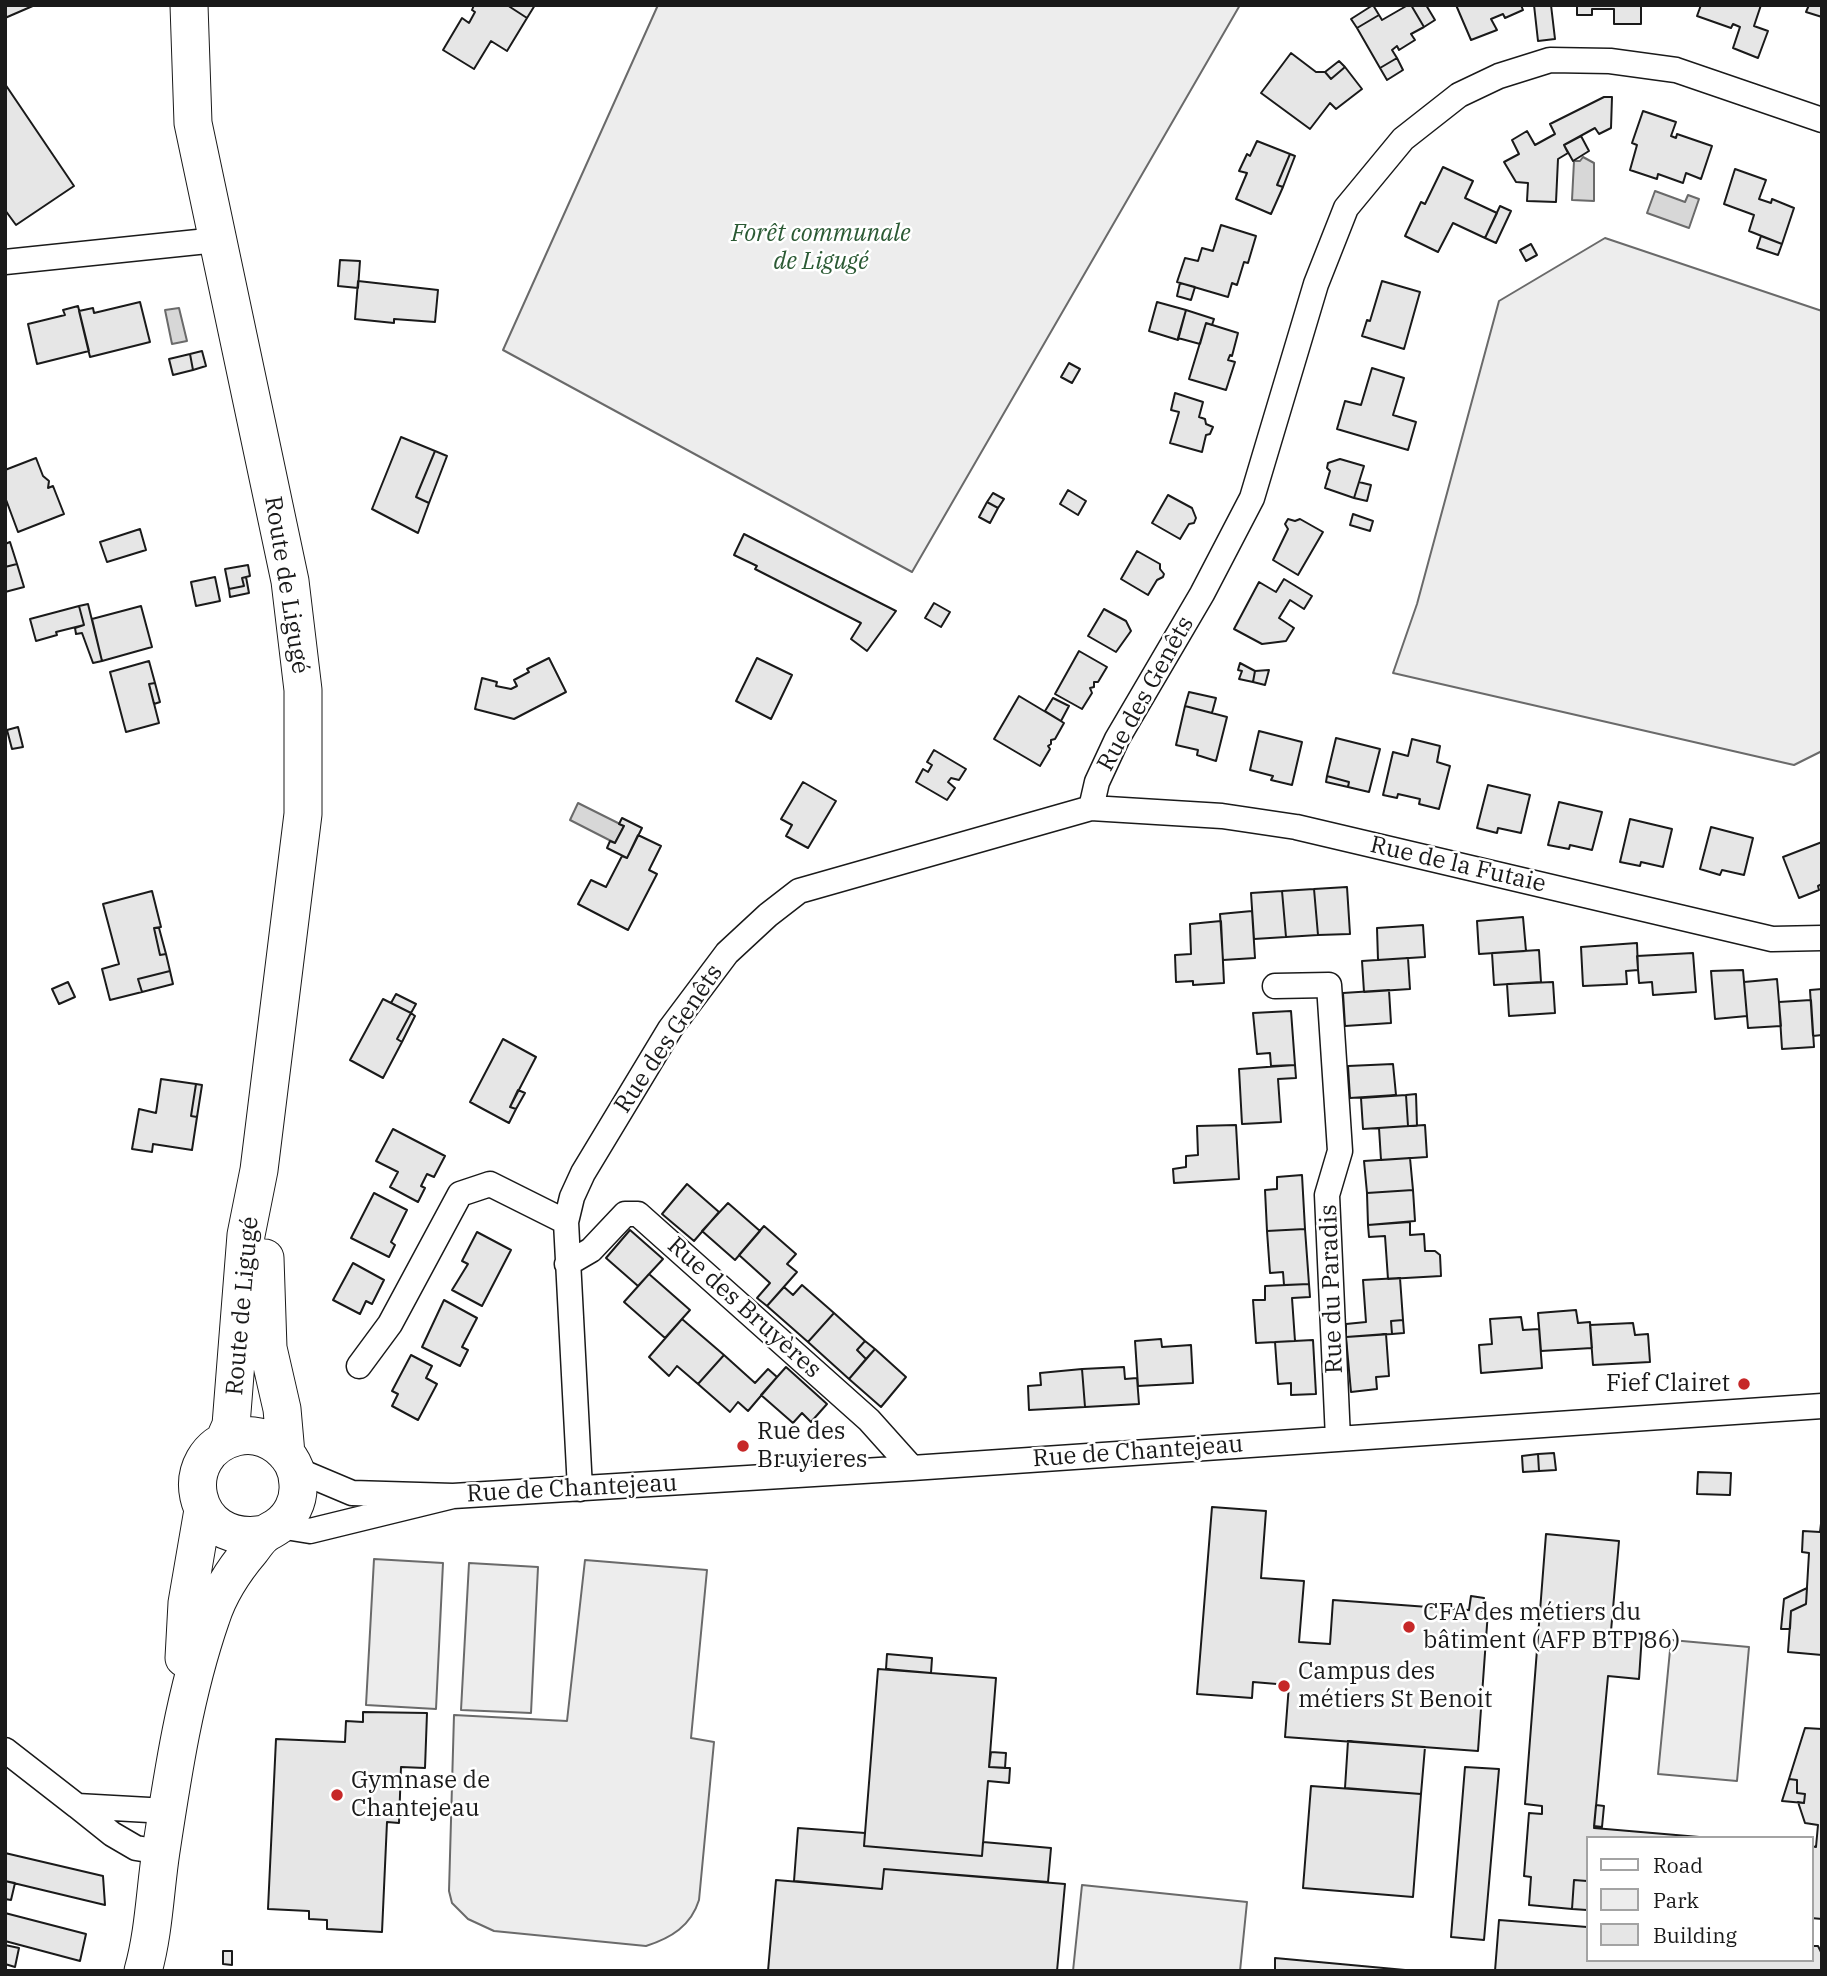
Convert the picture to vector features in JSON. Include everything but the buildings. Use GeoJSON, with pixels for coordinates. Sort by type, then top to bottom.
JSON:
{"type":"FeatureCollection","features":[{"type":"Feature","properties":{"kind":"street","name":"Route de Ligugé"},"geometry":{"type":"LineString","coordinates":[[143,1971],[180,1730],[187,1603],[204,1510],[199,1500],[197,1482],[201,1466],[211,1451],[224,1441],[231,1425],[246,1235],[259,1170],[303,814],[303,690],[290,581],[193,123],[189,5]]}},
{"type":"Feature","properties":{"kind":"street","name":"Rue des Genêts"},"geometry":{"type":"LineString","coordinates":[[580,1489],[566,1222],[572,1197],[583,1173],[670,1030],[727,953],[799,891],[1091,808],[1097,782],[1117,739],[1202,594],[1252,498],[1316,284],[1346,208],[1403,139],[1458,95],[1499,76],[1550,60],[1610,61],[1676,70],[1822,120]]}},
{"type":"Feature","properties":{"kind":"street"},"geometry":{"type":"LineString","coordinates":[[5,262],[217,240]]}},
{"type":"Feature","properties":{"kind":"street","name":"Rue de la Futaie"},"geometry":{"type":"LineString","coordinates":[[1091,808],[1222,816],[1296,827],[1772,939],[1822,938]]}},
{"type":"Feature","properties":{"kind":"street","name":"Rue du Paradis"},"geometry":{"type":"LineString","coordinates":[[1275,986],[1329,985],[1340,1152],[1327,1195],[1338,1439]]}},
{"type":"Feature","properties":{"kind":"street","name":"Route de Ligugé"},"geometry":{"type":"LineString","coordinates":[[180,1730],[211,1616],[230,1576],[272,1530],[290,1515],[296,1500],[298,1485],[268,1348],[259,1170]]}},
{"type":"Feature","properties":{"kind":"street"},"geometry":{"type":"LineString","coordinates":[[359,1366],[390,1324],[460,1194],[489,1184],[566,1222]]}},
{"type":"Feature","properties":{"kind":"street","name":"Rue des Bruyères"},"geometry":{"type":"LineString","coordinates":[[567,1265],[591,1250],[625,1213],[638,1214],[869,1420],[912,1468]]}},
{"type":"Feature","properties":{"kind":"street","name":"Rue de Chantejeau"},"geometry":{"type":"LineString","coordinates":[[291,1461],[352,1493],[453,1496],[912,1468],[1822,1406]]}},
{"type":"Feature","properties":{"kind":"street"},"geometry":{"type":"LineString","coordinates":[[224,1441],[237,1436],[251,1436],[276,1444],[291,1461]]}},
{"type":"Feature","properties":{"kind":"street","name":"Rue de Chantejeau"},"geometry":{"type":"LineString","coordinates":[[272,1530],[310,1531],[453,1496]]}},
{"type":"Feature","properties":{"kind":"street"},"geometry":{"type":"LineString","coordinates":[[204,1510],[218,1528],[233,1535],[249,1537],[272,1530]]}},
{"type":"Feature","properties":{"kind":"street"},"geometry":{"type":"LineString","coordinates":[[5,1750],[112,1834],[136,1848],[161,1852]]}},
{"type":"Feature","properties":{"kind":"street"},"geometry":{"type":"LineString","coordinates":[[77,1806],[167,1811]]}},
{"type":"Feature","properties":{"kind":"green space","name":"Forêt communale de Ligugé"},"geometry":{"type":"Polygon","coordinates":[[[658,5],[1240,5],[912,572],[503,350],[658,5]]]}},
{"type":"Feature","properties":{"kind":"green space"},"geometry":{"type":"Polygon","coordinates":[[[1605,238],[1822,311],[1822,751],[1794,765],[1393,673],[1417,604],[1499,301],[1605,238]]]}},
{"type":"Feature","properties":{"kind":"green space"},"geometry":{"type":"Polygon","coordinates":[[[374,1559],[443,1563],[436,1709],[366,1705],[374,1559]]]}},
{"type":"Feature","properties":{"kind":"green space"},"geometry":{"type":"Polygon","coordinates":[[[585,1560],[707,1570],[691,1738],[714,1742],[699,1900],[691,1917],[679,1930],[646,1946],[494,1931],[468,1919],[452,1903],[449,1891],[454,1715],[567,1721],[585,1560]]]}},
{"type":"Feature","properties":{"kind":"green space"},"geometry":{"type":"Polygon","coordinates":[[[469,1563],[538,1567],[531,1713],[461,1710],[469,1563]]]}},
{"type":"Feature","properties":{"kind":"green space"},"geometry":{"type":"Polygon","coordinates":[[[1671,1640],[1749,1647],[1737,1781],[1658,1774],[1671,1640]]]}},
{"type":"Feature","properties":{"kind":"green space"},"geometry":{"type":"Polygon","coordinates":[[[1082,1885],[1247,1902],[1240,1971],[1073,1971],[1082,1885]]]}},
{"type":"Feature","properties":{"kind":"shaded area"},"geometry":{"type":"Polygon","coordinates":[[[1583,157],[1594,163],[1594,201],[1572,200],[1574,161],[1580,161],[1583,157]]]}},
{"type":"Feature","properties":{"kind":"shaded area"},"geometry":{"type":"Polygon","coordinates":[[[1655,191],[1685,202],[1688,195],[1699,199],[1689,228],[1647,213],[1655,191]]]}},
{"type":"Feature","properties":{"kind":"shaded area"},"geometry":{"type":"Polygon","coordinates":[[[179,308],[187,341],[172,344],[165,310],[179,308]]]}},
{"type":"Feature","properties":{"kind":"shaded area"},"geometry":{"type":"Polygon","coordinates":[[[578,803],[624,826],[615,843],[570,820],[578,803]]]}},
{"type":"Feature","properties":{"kind":"place","name":"Fief Clairet"},"geometry":{"type":"Point","coordinates":[1744,1384]}},
{"type":"Feature","properties":{"kind":"place","name":"Rue des Bruyieres"},"geometry":{"type":"Point","coordinates":[743,1446]}},
{"type":"Feature","properties":{"kind":"place","name":"CFA des métiers du bâtiment (AFP BTP 86)"},"geometry":{"type":"Point","coordinates":[1409,1627]}},
{"type":"Feature","properties":{"kind":"place","name":"Campus des métiers St Benoit"},"geometry":{"type":"Point","coordinates":[1284,1686]}},
{"type":"Feature","properties":{"kind":"place","name":"Gymnase de Chantejeau"},"geometry":{"type":"Point","coordinates":[337,1795]}}]}
